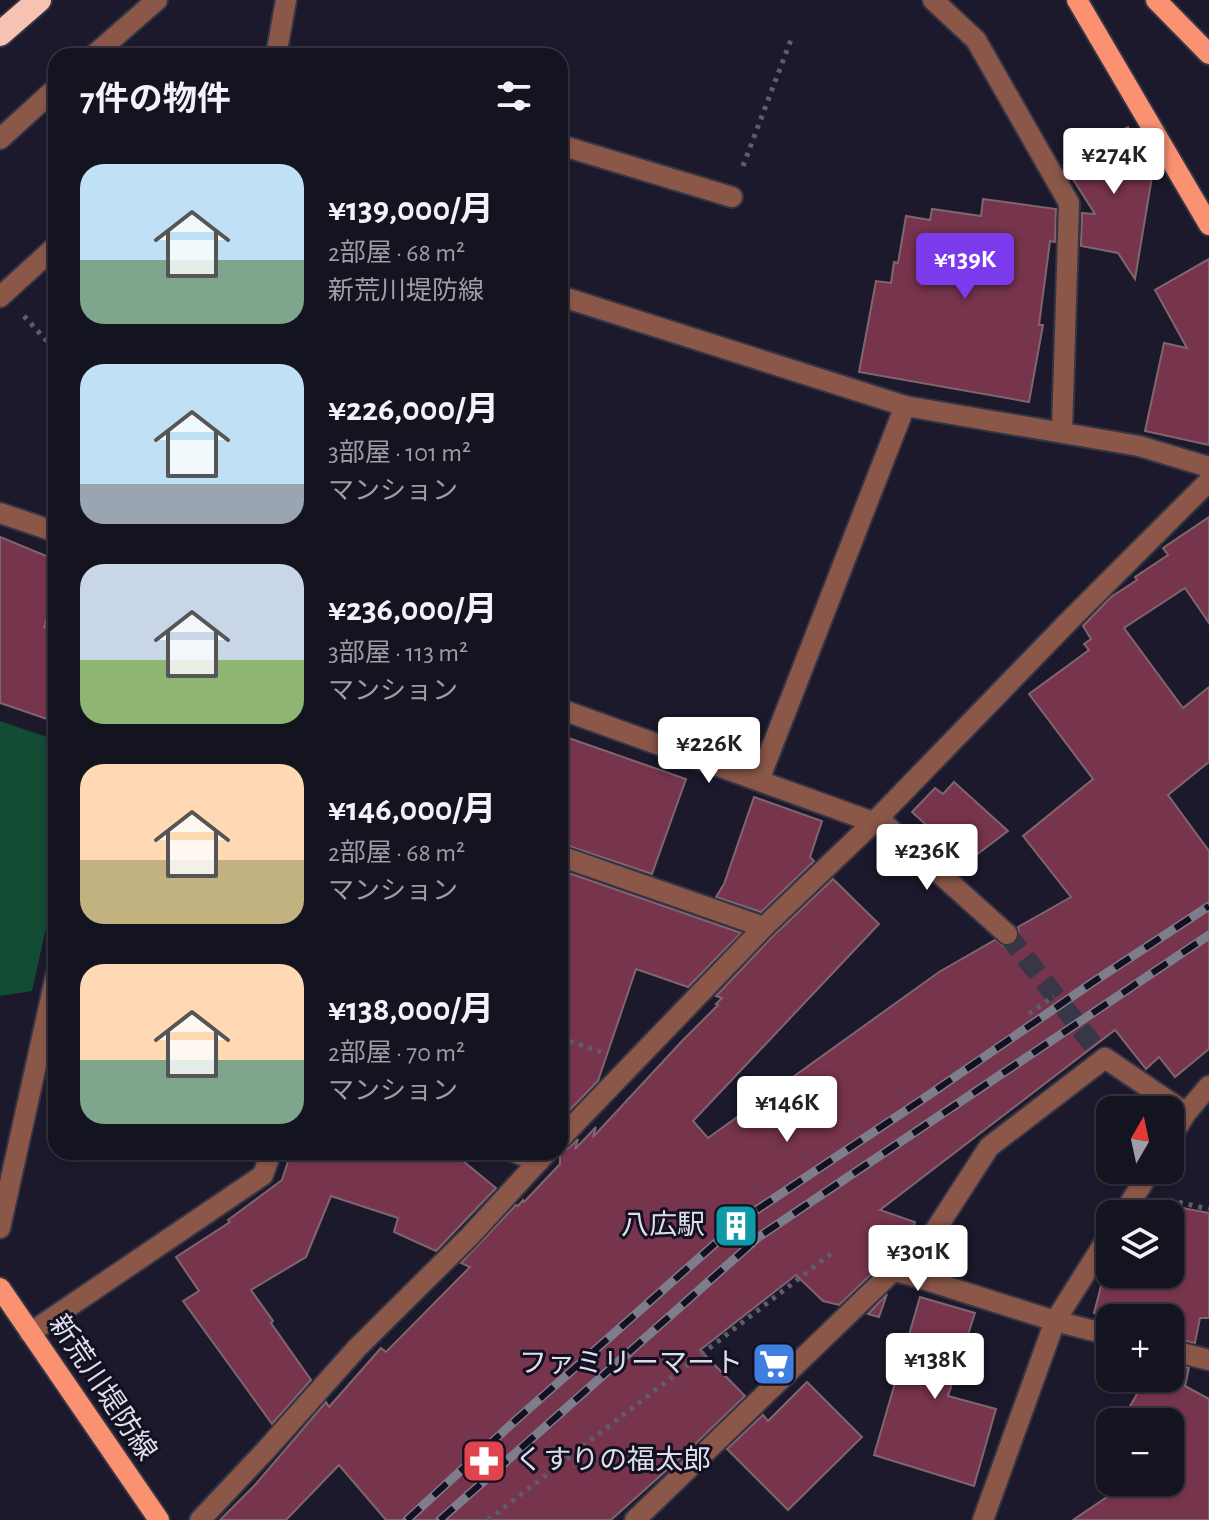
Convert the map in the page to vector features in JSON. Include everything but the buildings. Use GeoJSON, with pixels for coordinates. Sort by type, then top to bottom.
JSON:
{"type":"FeatureCollection","features":[{"type":"Feature","properties":{"kind":"highway"},"geometry":{"type":"LineString","coordinates":[[0,34],[39,0]]}},
{"type":"Feature","properties":{"kind":"main road"},"geometry":{"type":"LineString","coordinates":[[1077,0],[1209,225]]}},
{"type":"Feature","properties":{"kind":"main road"},"geometry":{"type":"LineString","coordinates":[[1156,0],[1209,54]]}},
{"type":"Feature","properties":{"kind":"main road","name":"新荒川堤防線"},"geometry":{"type":"LineString","coordinates":[[0,1288],[159,1520]]}},
{"type":"Feature","properties":{"kind":"street"},"geometry":{"type":"LineString","coordinates":[[102,48],[157,0]]}},
{"type":"Feature","properties":{"kind":"street"},"geometry":{"type":"LineString","coordinates":[[277,48],[286,0]]}},
{"type":"Feature","properties":{"kind":"street"},"geometry":{"type":"LineString","coordinates":[[933,0],[976,40],[1069,203],[1062,431]]}},
{"type":"Feature","properties":{"kind":"street"},"geometry":{"type":"LineString","coordinates":[[0,139],[48,95]]}},
{"type":"Feature","properties":{"kind":"street"},"geometry":{"type":"LineString","coordinates":[[568,147],[732,197]]}},
{"type":"Feature","properties":{"kind":"street"},"geometry":{"type":"LineString","coordinates":[[2,295],[48,253]]}},
{"type":"Feature","properties":{"kind":"street"},"geometry":{"type":"LineString","coordinates":[[568,299],[905,406],[1139,446],[1209,467]]}},
{"type":"Feature","properties":{"kind":"street"},"geometry":{"type":"LineString","coordinates":[[759,780],[905,406]]}},
{"type":"Feature","properties":{"kind":"street"},"geometry":{"type":"LineString","coordinates":[[568,1131],[764,927],[875,820],[1209,481]]}},
{"type":"Feature","properties":{"kind":"street"},"geometry":{"type":"LineString","coordinates":[[0,513],[48,529]]}},
{"type":"Feature","properties":{"kind":"street"},"geometry":{"type":"LineString","coordinates":[[568,712],[875,820],[1007,934]]}},
{"type":"Feature","properties":{"kind":"street"},"geometry":{"type":"LineString","coordinates":[[568,859],[764,927]]}},
{"type":"Feature","properties":{"kind":"street"},"geometry":{"type":"LineString","coordinates":[[0,1228],[48,1016]]}},
{"type":"Feature","properties":{"kind":"street"},"geometry":{"type":"LineString","coordinates":[[907,1274],[989,1147],[1100,1052],[1186,1113]]}},
{"type":"Feature","properties":{"kind":"street"},"geometry":{"type":"LineString","coordinates":[[1184,1116],[1209,1086]]}},
{"type":"Feature","properties":{"kind":"street"},"geometry":{"type":"LineString","coordinates":[[30,1333],[263,1175],[268,1160]]}},
{"type":"Feature","properties":{"kind":"street"},"geometry":{"type":"LineString","coordinates":[[200,1520],[357,1348],[470,1236],[539,1160]]}},
{"type":"Feature","properties":{"kind":"street"},"geometry":{"type":"LineString","coordinates":[[983,1520],[1055,1321],[1096,1256]]}},
{"type":"Feature","properties":{"kind":"street"},"geometry":{"type":"LineString","coordinates":[[635,1520],[893,1271],[1096,1331]]}},
{"type":"Feature","properties":{"kind":"street"},"geometry":{"type":"LineString","coordinates":[[1184,1354],[1209,1360]]}},
{"type":"Feature","properties":{"kind":"path"},"geometry":{"type":"LineString","coordinates":[[732,197],[792,37]]}},
{"type":"Feature","properties":{"kind":"path"},"geometry":{"type":"LineString","coordinates":[[2,295],[48,343]]}},
{"type":"Feature","properties":{"kind":"path"},"geometry":{"type":"LineString","coordinates":[[1029,1014],[1054,996]]}},
{"type":"Feature","properties":{"kind":"path"},"geometry":{"type":"LineString","coordinates":[[488,1520],[833,1252]]}},
{"type":"Feature","properties":{"kind":"green space"},"geometry":{"type":"Polygon","coordinates":[[[0,721],[48,737],[48,919],[32,991],[0,996],[0,721]]]}},
{"type":"Feature","properties":{"kind":"tunnel"},"geometry":{"type":"LineString","coordinates":[[1007,934],[1094,1046]]}},
{"type":"Feature","properties":{"kind":"railway"},"geometry":{"type":"LineString","coordinates":[[407,1520],[743,1219],[1209,906]]}},
{"type":"Feature","properties":{"kind":"railway"},"geometry":{"type":"LineString","coordinates":[[440,1520],[760,1236],[1209,935]]}},
{"type":"Feature","properties":{"kind":"place","name":"八広駅"},"geometry":{"type":"Point","coordinates":[736,1226]}},
{"type":"Feature","properties":{"kind":"place","name":"ファミリーマート"},"geometry":{"type":"Point","coordinates":[774,1364]}},
{"type":"Feature","properties":{"kind":"place","name":"くすりの福太郎"},"geometry":{"type":"Point","coordinates":[484,1461]}}]}
